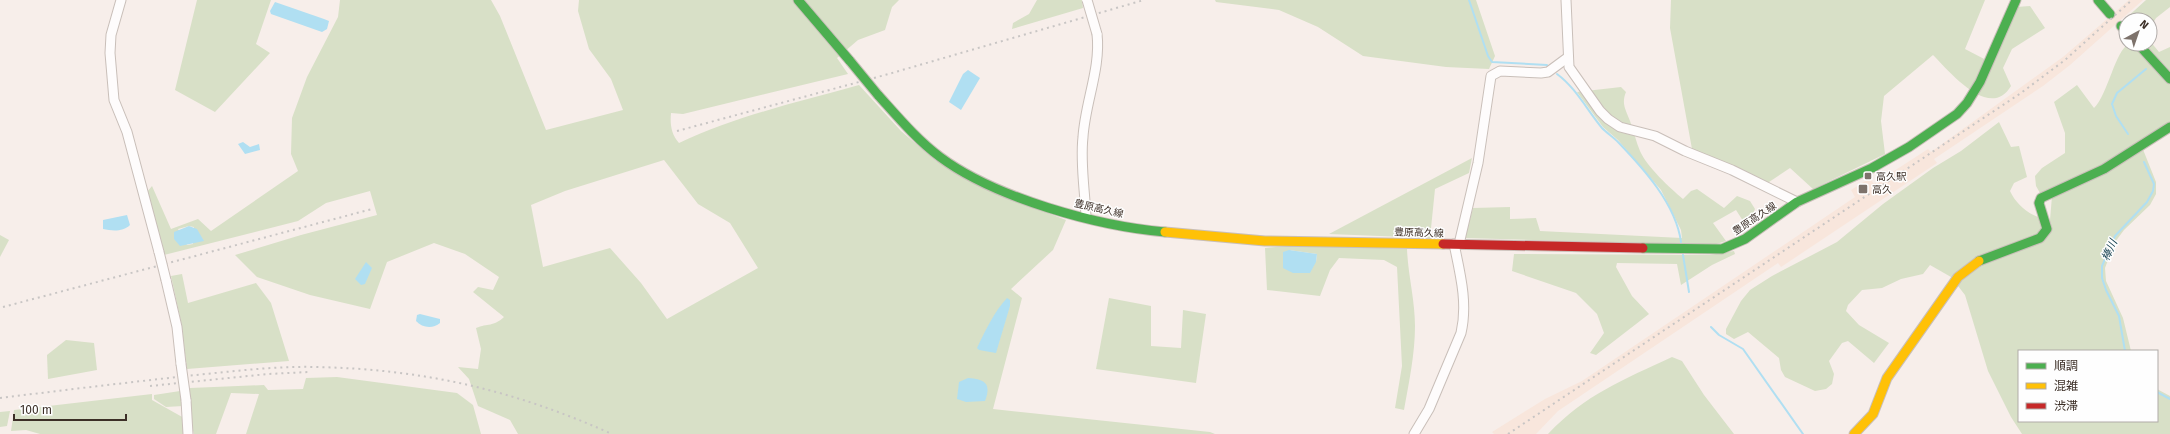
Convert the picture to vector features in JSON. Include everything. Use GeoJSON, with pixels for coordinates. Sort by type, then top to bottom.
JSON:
{"type":"FeatureCollection","features":[{"type":"Feature","properties":{"kind":"main road","name":"豊原高久線"},"geometry":{"type":"LineString","coordinates":[[798,0],[878,95],[924,143],[963,172],[990,186],[1026,200],[1086,217],[1155,231],[1265,241],[1722,248],[1745,239],[1797,202],[1837,185],[1891,158],[1957,114],[1967,103],[1980,82],[2016,0]]}},
{"type":"Feature","properties":{"kind":"main road"},"geometry":{"type":"LineString","coordinates":[[2098,0],[2110,14]]}},
{"type":"Feature","properties":{"kind":"main road"},"geometry":{"type":"LineString","coordinates":[[2145,52],[2170,79]]}},
{"type":"Feature","properties":{"kind":"main road"},"geometry":{"type":"LineString","coordinates":[[1854,434],[1873,414],[1887,378],[1958,277],[1978,262],[2040,238],[2047,229],[2039,203],[2041,198],[2097,172],[2170,127]]}},
{"type":"Feature","properties":{"kind":"street"},"geometry":{"type":"LineString","coordinates":[[121,0],[111,35],[110,53],[114,100],[127,132],[177,326],[186,400],[188,434]]}},
{"type":"Feature","properties":{"kind":"street"},"geometry":{"type":"LineString","coordinates":[[1086,217],[1082,138],[1097,61],[1098,48],[1097,34],[1087,0]]}},
{"type":"Feature","properties":{"kind":"street"},"geometry":{"type":"LineString","coordinates":[[1566,0],[1567,58],[1574,76],[1600,111],[1620,127],[1655,136],[1685,152],[1732,170],[1797,202]]}},
{"type":"Feature","properties":{"kind":"street"},"geometry":{"type":"LineString","coordinates":[[1414,434],[1429,409],[1461,333],[1464,320],[1462,282],[1457,244],[1478,163],[1491,76],[1500,71],[1548,72],[1567,58]]}},
{"type":"Feature","properties":{"kind":"shaded area"},"geometry":{"type":"Polygon","coordinates":[[[2129,0],[2143,0],[2130,12],[2118,12],[2118,22],[2070,65],[2043,86],[1934,159],[1937,163],[1781,267],[1778,263],[1558,411],[1536,434],[1494,434],[1492,432],[1545,399],[1582,381],[1855,197],[1851,190],[1870,178],[1874,184],[1928,149],[1931,152],[2063,57],[2129,0]]]}},
{"type":"Feature","properties":{"kind":"green space"},"geometry":{"type":"Polygon","coordinates":[[[197,0],[271,0],[256,44],[270,53],[215,112],[175,90],[197,0]]]}},
{"type":"Feature","properties":{"kind":"green space"},"geometry":{"type":"Polygon","coordinates":[[[340,0],[491,0],[500,16],[546,130],[623,110],[611,79],[589,49],[578,11],[579,0],[899,0],[892,7],[885,30],[858,40],[837,58],[848,74],[683,114],[671,113],[672,129],[676,140],[679,143],[701,133],[745,117],[859,85],[901,131],[936,161],[1030,206],[1066,220],[1053,250],[1011,289],[1022,298],[993,409],[1210,432],[1215,434],[518,434],[510,420],[478,406],[469,379],[458,367],[478,369],[481,349],[476,328],[493,324],[504,317],[473,292],[478,287],[493,290],[499,277],[465,254],[434,243],[387,262],[370,309],[310,295],[257,277],[235,255],[301,235],[377,215],[370,191],[326,203],[298,221],[164,255],[147,192],[152,186],[171,229],[198,219],[211,231],[298,171],[291,154],[292,118],[307,77],[338,17],[340,0]],[[664,160],[565,191],[531,205],[543,267],[610,248],[641,283],[667,319],[758,268],[730,223],[698,204],[664,160]],[[189,226],[178,229],[187,245],[193,244],[194,227],[189,226]]]}},
{"type":"Feature","properties":{"kind":"green space"},"geometry":{"type":"Polygon","coordinates":[[[1037,0],[1082,0],[1083,8],[1012,29],[1013,23],[1029,14],[1037,0]]]}},
{"type":"Feature","properties":{"kind":"green space"},"geometry":{"type":"Polygon","coordinates":[[[1215,0],[1476,0],[1495,56],[1489,69],[1446,67],[1363,56],[1318,27],[1279,10],[1216,2],[1215,0]]]}},
{"type":"Feature","properties":{"kind":"green space"},"geometry":{"type":"Polygon","coordinates":[[[1671,0],[1985,0],[1965,49],[1990,62],[2016,7],[2030,6],[2045,28],[2012,49],[2003,68],[2011,86],[2002,95],[1992,98],[1982,96],[1970,90],[1949,72],[1933,55],[1884,96],[1881,121],[1885,154],[1813,189],[1790,168],[1766,184],[1692,149],[1670,28],[1671,0]]]}},
{"type":"Feature","properties":{"kind":"green space"},"geometry":{"type":"Polygon","coordinates":[[[2146,0],[2170,0],[2170,7],[2158,16],[2158,12],[2133,12],[2146,0]]]}},
{"type":"Feature","properties":{"kind":"green space"},"geometry":{"type":"Polygon","coordinates":[[[2170,47],[2170,71],[2152,52],[2158,51],[2159,52],[2170,47]]]}},
{"type":"Feature","properties":{"kind":"green space"},"geometry":{"type":"Polygon","coordinates":[[[2122,52],[2140,52],[2170,85],[2170,122],[2140,142],[2156,182],[2156,194],[2150,205],[2124,230],[2115,242],[2105,268],[2106,281],[2123,318],[2131,350],[2018,350],[2018,422],[2158,422],[2158,390],[2170,396],[2170,434],[2022,434],[2011,417],[1988,371],[1965,295],[1951,277],[1930,265],[1923,274],[1901,279],[1882,288],[1862,290],[1848,305],[1846,311],[1859,325],[1889,343],[1874,363],[1848,341],[1842,343],[1829,361],[1834,374],[1832,384],[1826,389],[1815,391],[1785,377],[1781,370],[1779,358],[1748,332],[1734,339],[1726,334],[1726,329],[1741,301],[1750,290],[1772,276],[1837,242],[1883,204],[1933,168],[1961,151],[1999,122],[2011,147],[2019,146],[2027,177],[2014,183],[2010,191],[2017,202],[2031,214],[2050,220],[2052,196],[2040,193],[2036,186],[2035,176],[2042,168],[2065,153],[2065,133],[2054,102],[2077,85],[2094,108],[2099,102],[2115,63],[2122,52]]]}},
{"type":"Feature","properties":{"kind":"green space"},"geometry":{"type":"Polygon","coordinates":[[[1621,87],[1626,92],[1624,100],[1625,107],[1637,144],[1643,157],[1659,177],[1683,199],[1691,191],[1697,189],[1724,208],[1737,196],[1750,201],[1755,209],[1750,221],[1745,224],[1736,210],[1713,223],[1726,241],[1713,245],[1465,238],[1473,208],[1510,207],[1510,219],[1536,218],[1540,231],[1682,238],[1681,230],[1661,190],[1618,140],[1603,127],[1577,92],[1621,87]]]}},
{"type":"Feature","properties":{"kind":"green space"},"geometry":{"type":"Polygon","coordinates":[[[1472,158],[1469,173],[1435,189],[1430,238],[1329,234],[1472,158]]]}},
{"type":"Feature","properties":{"kind":"green space"},"geometry":{"type":"Polygon","coordinates":[[[0,235],[9,240],[0,257],[0,235]]]}},
{"type":"Feature","properties":{"kind":"green space"},"geometry":{"type":"Polygon","coordinates":[[[1297,245],[1407,249],[1414,307],[1415,336],[1413,358],[1404,410],[1395,408],[1402,366],[1397,267],[1384,260],[1339,258],[1330,270],[1320,296],[1267,290],[1265,248],[1297,245]],[[1289,250],[1316,262],[1317,254],[1289,250]]]}},
{"type":"Feature","properties":{"kind":"green space"},"geometry":{"type":"Polygon","coordinates":[[[1734,251],[1735,254],[1712,265],[1681,285],[1677,264],[1617,263],[1616,267],[1632,296],[1649,314],[1596,355],[1590,353],[1604,333],[1597,314],[1576,293],[1512,271],[1514,254],[1710,255],[1734,251]]]}},
{"type":"Feature","properties":{"kind":"green space"},"geometry":{"type":"Polygon","coordinates":[[[182,274],[188,303],[256,283],[271,303],[289,361],[187,369],[181,322],[171,276],[182,274]]]}},
{"type":"Feature","properties":{"kind":"green space"},"geometry":{"type":"Polygon","coordinates":[[[1109,298],[1151,306],[1151,346],[1181,348],[1183,310],[1206,314],[1196,383],[1096,369],[1109,298]]]}},
{"type":"Feature","properties":{"kind":"green space"},"geometry":{"type":"Polygon","coordinates":[[[66,340],[94,343],[97,370],[48,379],[47,355],[66,340]]]}},
{"type":"Feature","properties":{"kind":"green space"},"geometry":{"type":"Polygon","coordinates":[[[1672,357],[1682,361],[1704,395],[1734,434],[1548,434],[1562,420],[1591,398],[1621,381],[1672,357]]]}},
{"type":"Feature","properties":{"kind":"green space"},"geometry":{"type":"Polygon","coordinates":[[[337,377],[457,393],[473,405],[481,434],[246,434],[259,394],[231,393],[216,434],[194,434],[190,420],[190,388],[264,385],[268,390],[303,389],[306,378],[337,377]]]}},
{"type":"Feature","properties":{"kind":"green space"},"geometry":{"type":"Polygon","coordinates":[[[180,391],[183,406],[166,407],[154,399],[154,395],[180,391]]]}},
{"type":"Feature","properties":{"kind":"green space"},"geometry":{"type":"Polygon","coordinates":[[[152,394],[152,400],[184,418],[186,434],[40,434],[26,430],[11,431],[14,410],[152,394]]]}},
{"type":"Feature","properties":{"kind":"green space"},"geometry":{"type":"Polygon","coordinates":[[[10,411],[7,426],[0,427],[0,412],[10,411]]]}},
{"type":"Feature","properties":{"kind":"water"},"geometry":{"type":"Polygon","coordinates":[[[275,2],[329,21],[327,29],[322,32],[271,14],[270,11],[275,2]]]}},
{"type":"Feature","properties":{"kind":"water"},"geometry":{"type":"Polygon","coordinates":[[[968,70],[980,78],[961,110],[949,102],[963,74],[968,70]]]}},
{"type":"Feature","properties":{"kind":"water"},"geometry":{"type":"Polygon","coordinates":[[[243,142],[250,147],[259,144],[260,150],[245,154],[238,144],[243,142]]]}},
{"type":"Feature","properties":{"kind":"water"},"geometry":{"type":"Polygon","coordinates":[[[127,215],[130,225],[124,229],[103,229],[103,220],[127,215]]]}},
{"type":"Feature","properties":{"kind":"water"},"geometry":{"type":"Polygon","coordinates":[[[189,226],[197,229],[204,241],[180,246],[174,239],[174,232],[189,226]]]}},
{"type":"Feature","properties":{"kind":"water"},"geometry":{"type":"Polygon","coordinates":[[[1289,250],[1317,254],[1316,262],[1310,273],[1293,273],[1283,268],[1283,252],[1289,250]]]}},
{"type":"Feature","properties":{"kind":"water"},"geometry":{"type":"Polygon","coordinates":[[[366,262],[372,268],[365,284],[361,285],[355,279],[366,262]]]}},
{"type":"Feature","properties":{"kind":"water"},"geometry":{"type":"Polygon","coordinates":[[[1007,298],[1010,300],[1010,306],[996,353],[979,350],[977,348],[994,315],[1007,298]]]}},
{"type":"Feature","properties":{"kind":"water"},"geometry":{"type":"Polygon","coordinates":[[[420,314],[440,319],[440,323],[431,327],[421,325],[416,321],[417,315],[420,314]]]}},
{"type":"Feature","properties":{"kind":"water"},"geometry":{"type":"Polygon","coordinates":[[[968,378],[978,379],[985,383],[988,390],[985,401],[966,402],[957,399],[959,382],[968,378]]]}},
{"type":"Feature","properties":{"kind":"waterway"},"geometry":{"type":"LineString","coordinates":[[1469,0],[1488,56],[1492,62],[1547,65]]}},
{"type":"Feature","properties":{"kind":"waterway","name":"棒川"},"geometry":{"type":"LineString","coordinates":[[2128,134],[2116,116],[2112,104],[2117,93],[2146,69]]}},
{"type":"Feature","properties":{"kind":"waterway"},"geometry":{"type":"LineString","coordinates":[[1557,74],[1576,92],[1602,128],[1628,152],[1648,175],[1673,214],[1681,242]]}},
{"type":"Feature","properties":{"kind":"waterway","name":"棒川"},"geometry":{"type":"LineString","coordinates":[[2125,350],[2119,316],[2106,290],[2102,278],[2102,266],[2115,236],[2147,202],[2153,191],[2154,184],[2144,162]]}},
{"type":"Feature","properties":{"kind":"waterway"},"geometry":{"type":"LineString","coordinates":[[1683,255],[1689,292]]}},
{"type":"Feature","properties":{"kind":"waterway"},"geometry":{"type":"LineString","coordinates":[[1711,327],[1719,335],[1743,349],[1803,434]]}},
{"type":"Feature","properties":{"kind":"waterway","name":"棒川"},"geometry":{"type":"LineString","coordinates":[[2158,393],[2170,399]]}},
{"type":"Feature","properties":{"kind":"railway"},"geometry":{"type":"LineString","coordinates":[[677,131],[885,75],[1144,0]]}},
{"type":"Feature","properties":{"kind":"railway"},"geometry":{"type":"LineString","coordinates":[[1508,434],[2021,93],[2065,60],[2132,0]]}},
{"type":"Feature","properties":{"kind":"railway"},"geometry":{"type":"LineString","coordinates":[[3,307],[372,209]]}},
{"type":"Feature","properties":{"kind":"railway"},"geometry":{"type":"LineString","coordinates":[[0,398],[147,380],[256,369],[285,367],[355,369],[431,377],[503,394],[539,405],[612,434]]}},
{"type":"Feature","properties":{"kind":"railway"},"geometry":{"type":"LineString","coordinates":[[150,386],[268,374],[308,372]]}},
{"type":"Feature","properties":{"kind":"traffic: fast"},"geometry":{"type":"LineString","coordinates":[[798,0],[850,61]]}},
{"type":"Feature","properties":{"kind":"traffic: fast"},"geometry":{"type":"LineString","coordinates":[[1643,248],[1722,249],[1745,239],[1797,202],[1872,168],[1909,147],[1957,114],[1967,103],[1980,82],[2016,0]]}},
{"type":"Feature","properties":{"kind":"traffic: fast"},"geometry":{"type":"LineString","coordinates":[[2098,0],[2110,14]]}},
{"type":"Feature","properties":{"kind":"traffic: fast"},"geometry":{"type":"LineString","coordinates":[[2145,52],[2170,79]]}},
{"type":"Feature","properties":{"kind":"traffic: fast"},"geometry":{"type":"LineString","coordinates":[[850,61],[878,95]]}},
{"type":"Feature","properties":{"kind":"traffic: fast"},"geometry":{"type":"LineString","coordinates":[[878,95],[908,128],[940,157],[963,172],[989,185],[1048,208],[1109,224],[1165,232]]}},
{"type":"Feature","properties":{"kind":"traffic: fast"},"geometry":{"type":"LineString","coordinates":[[1979,261],[2040,238],[2047,229],[2039,203],[2041,198],[2104,169],[2170,127]]}},
{"type":"Feature","properties":{"kind":"traffic: slow"},"geometry":{"type":"LineString","coordinates":[[1165,232],[1265,241],[1443,244]]}},
{"type":"Feature","properties":{"kind":"traffic: slow"},"geometry":{"type":"LineString","coordinates":[[1854,434],[1873,414],[1887,378],[1958,277],[1979,261]]}},
{"type":"Feature","properties":{"kind":"traffic: jam"},"geometry":{"type":"LineString","coordinates":[[1443,244],[1643,248]]}},
{"type":"Feature","properties":{"kind":"place","name":"高久駅"},"geometry":{"type":"Point","coordinates":[1868,176]}},
{"type":"Feature","properties":{"kind":"place","name":"高久"},"geometry":{"type":"Point","coordinates":[1863,189]}}]}
